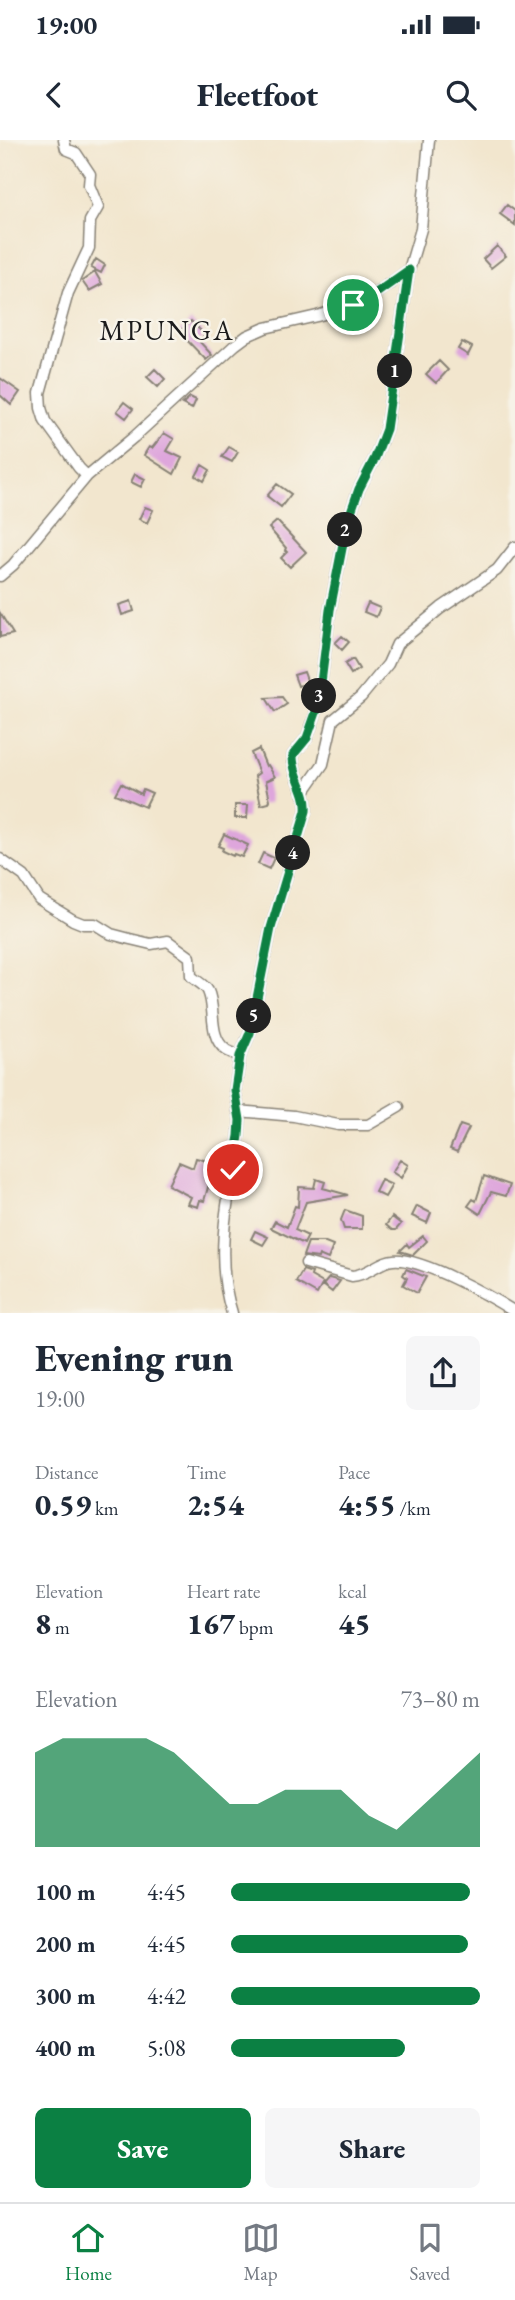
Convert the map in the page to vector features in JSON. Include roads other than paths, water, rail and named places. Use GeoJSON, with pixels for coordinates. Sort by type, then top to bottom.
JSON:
{"type":"FeatureCollection","features":[{"type":"Feature","properties":{"kind":"street"},"geometry":{"type":"LineString","coordinates":[[64,140],[66,149],[76,153],[90,174],[89,185],[98,207],[90,221],[89,248],[61,314],[40,393],[41,408],[50,429],[88,476]]}},
{"type":"Feature","properties":{"kind":"street"},"geometry":{"type":"LineString","coordinates":[[232,1313],[223,1259],[223,1229],[239,1136],[235,1090],[240,1056],[250,1033],[268,939],[306,811],[307,801],[293,755],[307,738],[318,707],[330,610],[347,523],[386,429],[409,270],[421,229],[429,140]]}},
{"type":"Feature","properties":{"kind":"street"},"geometry":{"type":"LineString","coordinates":[[0,576],[13,565],[88,476],[247,336],[265,328],[353,305],[372,296],[409,270]]}},
{"type":"Feature","properties":{"kind":"street"},"geometry":{"type":"LineString","coordinates":[[304,791],[323,764],[333,720],[361,697],[388,664],[397,645],[441,608],[497,570],[515,547]]}},
{"type":"Feature","properties":{"kind":"street"},"geometry":{"type":"LineString","coordinates":[[0,859],[24,876],[39,899],[73,920],[94,924],[111,934],[130,939],[151,943],[168,941],[190,957],[191,976],[207,989],[213,1011],[213,1026],[219,1040],[224,1049],[240,1056]]}},
{"type":"Feature","properties":{"kind":"street"},"geometry":{"type":"LineString","coordinates":[[238,1111],[294,1116],[338,1125],[368,1125],[399,1108]]}},
{"type":"Feature","properties":{"kind":"street"},"geometry":{"type":"LineString","coordinates":[[306,1263],[352,1276],[371,1271],[393,1260],[401,1261],[434,1269],[515,1312]]}},
{"type":"Feature","properties":{"kind":"district","name":"MPUNGA"},"geometry":{"type":"Point","coordinates":[167,330]}}]}
